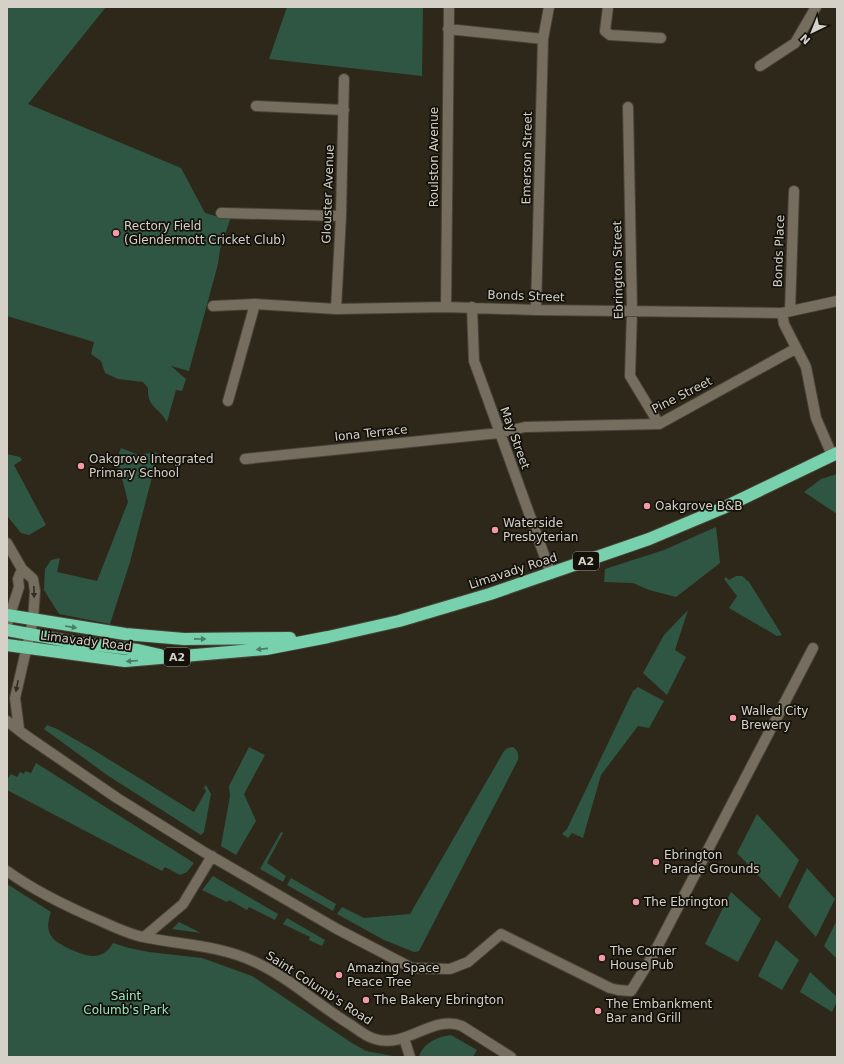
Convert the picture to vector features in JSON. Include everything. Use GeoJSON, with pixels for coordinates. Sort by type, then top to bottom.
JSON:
{"type":"FeatureCollection","features":[{"type":"Feature","properties":{"kind":"highway","name":"Limavady Road"},"geometry":{"type":"LineString","coordinates":[[7,645],[125,662],[266,649],[328,637],[399,620],[551,574],[649,539],[723,508],[835,454]]}},
{"type":"Feature","properties":{"kind":"highway","name":"Limavady Road"},"geometry":{"type":"LineString","coordinates":[[8,618],[33,620],[118,633],[184,639],[328,637]]}},
{"type":"Feature","properties":{"kind":"highway"},"geometry":{"type":"LineString","coordinates":[[7,630],[73,642],[138,650],[170,657]]}},
{"type":"Feature","properties":{"kind":"street","name":"Roulston Avenue"},"geometry":{"type":"LineString","coordinates":[[446,307],[449,7]]}},
{"type":"Feature","properties":{"kind":"street","name":"Emerson Street"},"geometry":{"type":"LineString","coordinates":[[536,310],[543,39],[549,7]]}},
{"type":"Feature","properties":{"kind":"street"},"geometry":{"type":"LineString","coordinates":[[608,7],[605,31],[610,35],[661,38]]}},
{"type":"Feature","properties":{"kind":"street"},"geometry":{"type":"LineString","coordinates":[[760,66],[795,44],[816,7]]}},
{"type":"Feature","properties":{"kind":"street"},"geometry":{"type":"LineString","coordinates":[[448,29],[543,39]]}},
{"type":"Feature","properties":{"kind":"street","name":"Glouster Avenue"},"geometry":{"type":"LineString","coordinates":[[336,309],[341,216],[344,79]]}},
{"type":"Feature","properties":{"kind":"street"},"geometry":{"type":"LineString","coordinates":[[256,106],[344,110]]}},
{"type":"Feature","properties":{"kind":"street","name":"Ebrington Street"},"geometry":{"type":"LineString","coordinates":[[628,107],[632,311],[630,376],[659,424]]}},
{"type":"Feature","properties":{"kind":"street","name":"Bonds Place"},"geometry":{"type":"LineString","coordinates":[[794,191],[784,324],[795,349],[806,367],[816,418],[835,454]]}},
{"type":"Feature","properties":{"kind":"street"},"geometry":{"type":"LineString","coordinates":[[222,213],[341,216]]}},
{"type":"Feature","properties":{"kind":"street","name":"Bonds Street"},"geometry":{"type":"LineString","coordinates":[[213,306],[255,304],[336,309],[472,307],[536,310],[786,312],[837,301]]}},
{"type":"Feature","properties":{"kind":"street"},"geometry":{"type":"LineString","coordinates":[[228,401],[255,304]]}},
{"type":"Feature","properties":{"kind":"street","name":"May Street"},"geometry":{"type":"LineString","coordinates":[[472,307],[474,361],[551,574]]}},
{"type":"Feature","properties":{"kind":"street","name":"Pine Street"},"geometry":{"type":"LineString","coordinates":[[499,433],[525,427],[659,424],[795,349]]}},
{"type":"Feature","properties":{"kind":"street","name":"Iona Terrace"},"geometry":{"type":"LineString","coordinates":[[245,459],[499,433]]}},
{"type":"Feature","properties":{"kind":"street"},"geometry":{"type":"LineString","coordinates":[[7,543],[22,569],[33,579],[35,591],[33,620],[15,698],[19,729]]}},
{"type":"Feature","properties":{"kind":"street"},"geometry":{"type":"LineString","coordinates":[[8,618],[19,587],[18,579],[22,569]]}},
{"type":"Feature","properties":{"kind":"street"},"geometry":{"type":"LineString","coordinates":[[7,721],[117,798],[212,856],[343,932],[412,968],[450,969],[468,962],[501,934],[610,988],[631,991],[652,957],[813,648]]}},
{"type":"Feature","properties":{"kind":"street"},"geometry":{"type":"LineString","coordinates":[[144,937],[183,904],[212,856]]}},
{"type":"Feature","properties":{"kind":"street","name":"Saint Columb's Road"},"geometry":{"type":"LineString","coordinates":[[7,871],[25,884],[88,916],[144,937],[196,944],[255,961],[283,978],[327,1010],[374,1039],[386,1040],[404,1038],[445,1022],[453,1022],[512,1057]]}},
{"type":"Feature","properties":{"kind":"street"},"geometry":{"type":"LineString","coordinates":[[404,1038],[410,1057]]}},
{"type":"Feature","properties":{"kind":"green space","name":"Rectory Field (Glendermott Cricket Club)"},"geometry":{"type":"Polygon","coordinates":[[[7,7],[106,7],[28,104],[181,168],[205,213],[219,217],[231,217],[220,249],[218,264],[189,371],[171,366],[186,379],[182,391],[176,390],[167,422],[151,404],[148,395],[148,388],[143,382],[118,379],[105,373],[101,361],[91,354],[94,342],[7,316],[7,7]]]}},
{"type":"Feature","properties":{"kind":"green space"},"geometry":{"type":"Polygon","coordinates":[[[287,7],[423,7],[422,76],[269,59],[287,7]]]}},
{"type":"Feature","properties":{"kind":"green space"},"geometry":{"type":"Polygon","coordinates":[[[121,448],[139,455],[155,452],[158,454],[130,562],[110,624],[59,614],[44,590],[45,569],[51,560],[60,558],[57,572],[97,581],[128,502],[121,474],[115,464],[121,448]]]}},
{"type":"Feature","properties":{"kind":"green space"},"geometry":{"type":"Polygon","coordinates":[[[7,454],[20,457],[22,460],[14,465],[46,525],[29,535],[21,533],[8,517],[7,454]]]}},
{"type":"Feature","properties":{"kind":"green space"},"geometry":{"type":"Polygon","coordinates":[[[837,474],[837,514],[804,492],[821,479],[837,474]]]}},
{"type":"Feature","properties":{"kind":"green space"},"geometry":{"type":"Polygon","coordinates":[[[716,527],[720,563],[676,597],[649,590],[633,583],[604,582],[605,569],[664,550],[716,527]]]}},
{"type":"Feature","properties":{"kind":"green space"},"geometry":{"type":"Polygon","coordinates":[[[736,576],[742,576],[749,582],[782,635],[777,636],[729,608],[737,596],[724,579],[726,577],[729,580],[736,576]]]}},
{"type":"Feature","properties":{"kind":"green space"},"geometry":{"type":"Polygon","coordinates":[[[688,610],[675,650],[686,657],[667,695],[643,673],[664,635],[688,610]]]}},
{"type":"Feature","properties":{"kind":"green space"},"geometry":{"type":"Polygon","coordinates":[[[638,687],[664,701],[649,728],[638,726],[601,775],[583,838],[572,833],[568,838],[562,834],[567,829],[633,691],[638,687]]]}},
{"type":"Feature","properties":{"kind":"green space"},"geometry":{"type":"Polygon","coordinates":[[[47,725],[92,749],[194,812],[206,791],[204,788],[206,785],[211,794],[204,832],[201,835],[107,775],[44,729],[47,725]]]}},
{"type":"Feature","properties":{"kind":"green space"},"geometry":{"type":"Polygon","coordinates":[[[249,747],[265,755],[244,794],[256,821],[236,855],[221,846],[230,796],[229,786],[249,747]]]}},
{"type":"Feature","properties":{"kind":"green space"},"geometry":{"type":"Polygon","coordinates":[[[513,747],[518,753],[518,760],[419,951],[414,952],[384,940],[337,914],[342,907],[364,918],[410,914],[504,751],[513,747]]]}},
{"type":"Feature","properties":{"kind":"green space"},"geometry":{"type":"Polygon","coordinates":[[[36,763],[194,863],[187,872],[180,875],[165,867],[162,871],[7,790],[7,780],[11,774],[17,777],[20,772],[24,774],[25,771],[31,773],[36,763]]]}},
{"type":"Feature","properties":{"kind":"green space"},"geometry":{"type":"Polygon","coordinates":[[[757,814],[799,860],[780,898],[737,853],[757,814]]]}},
{"type":"Feature","properties":{"kind":"green space"},"geometry":{"type":"Polygon","coordinates":[[[281,832],[283,833],[267,863],[286,876],[283,882],[260,869],[281,832]]]}},
{"type":"Feature","properties":{"kind":"green space"},"geometry":{"type":"Polygon","coordinates":[[[807,868],[835,899],[816,937],[788,907],[807,868]]]}},
{"type":"Feature","properties":{"kind":"green space"},"geometry":{"type":"Polygon","coordinates":[[[213,876],[278,914],[275,920],[249,907],[247,910],[229,900],[227,902],[202,890],[213,876]]]}},
{"type":"Feature","properties":{"kind":"green space"},"geometry":{"type":"Polygon","coordinates":[[[291,878],[336,904],[333,911],[287,885],[291,878]]]}},
{"type":"Feature","properties":{"kind":"green space","name":"Saint Columb's Park"},"geometry":{"type":"Polygon","coordinates":[[[7,884],[51,912],[48,926],[51,936],[60,944],[72,950],[89,956],[95,956],[105,953],[113,943],[149,952],[202,958],[252,976],[366,1051],[398,1057],[7,1057],[7,884]]]}},
{"type":"Feature","properties":{"kind":"green space"},"geometry":{"type":"Polygon","coordinates":[[[731,892],[761,919],[738,962],[705,944],[731,892]]]}},
{"type":"Feature","properties":{"kind":"green space"},"geometry":{"type":"Polygon","coordinates":[[[287,918],[325,940],[322,946],[309,940],[310,937],[283,924],[287,918]]]}},
{"type":"Feature","properties":{"kind":"green space"},"geometry":{"type":"Polygon","coordinates":[[[837,920],[837,959],[824,946],[837,920]]]}},
{"type":"Feature","properties":{"kind":"green space"},"geometry":{"type":"Polygon","coordinates":[[[179,922],[201,933],[172,929],[179,922]]]}},
{"type":"Feature","properties":{"kind":"green space"},"geometry":{"type":"Polygon","coordinates":[[[776,940],[799,960],[782,990],[758,976],[776,940]]]}},
{"type":"Feature","properties":{"kind":"green space"},"geometry":{"type":"Polygon","coordinates":[[[810,972],[837,997],[837,1001],[832,1012],[800,992],[810,972]]]}},
{"type":"Feature","properties":{"kind":"green space"},"geometry":{"type":"Polygon","coordinates":[[[451,1035],[477,1050],[473,1057],[419,1057],[427,1044],[441,1037],[451,1035]]]}},
{"type":"Feature","properties":{"kind":"place","name":"Rectory Field (Glendermott Cricket Club)"},"geometry":{"type":"Point","coordinates":[116,233]}},
{"type":"Feature","properties":{"kind":"place","name":"Oakgrove Integrated Primary School"},"geometry":{"type":"Point","coordinates":[81,466]}},
{"type":"Feature","properties":{"kind":"place","name":"Oakgrove B&B"},"geometry":{"type":"Point","coordinates":[647,506]}},
{"type":"Feature","properties":{"kind":"place","name":"Waterside Presbyterian"},"geometry":{"type":"Point","coordinates":[495,530]}},
{"type":"Feature","properties":{"kind":"place","name":"Walled City Brewery"},"geometry":{"type":"Point","coordinates":[733,718]}},
{"type":"Feature","properties":{"kind":"place","name":"Ebrington Parade Grounds"},"geometry":{"type":"Point","coordinates":[656,862]}},
{"type":"Feature","properties":{"kind":"place","name":"The Ebrington"},"geometry":{"type":"Point","coordinates":[636,902]}},
{"type":"Feature","properties":{"kind":"place","name":"The Corner House Pub"},"geometry":{"type":"Point","coordinates":[602,958]}},
{"type":"Feature","properties":{"kind":"place","name":"Amazing Space Peace Tree"},"geometry":{"type":"Point","coordinates":[339,975]}},
{"type":"Feature","properties":{"kind":"place","name":"The Bakery Ebrington"},"geometry":{"type":"Point","coordinates":[366,1000]}},
{"type":"Feature","properties":{"kind":"place","name":"The Embankment Bar and Grill"},"geometry":{"type":"Point","coordinates":[598,1011]}}]}
